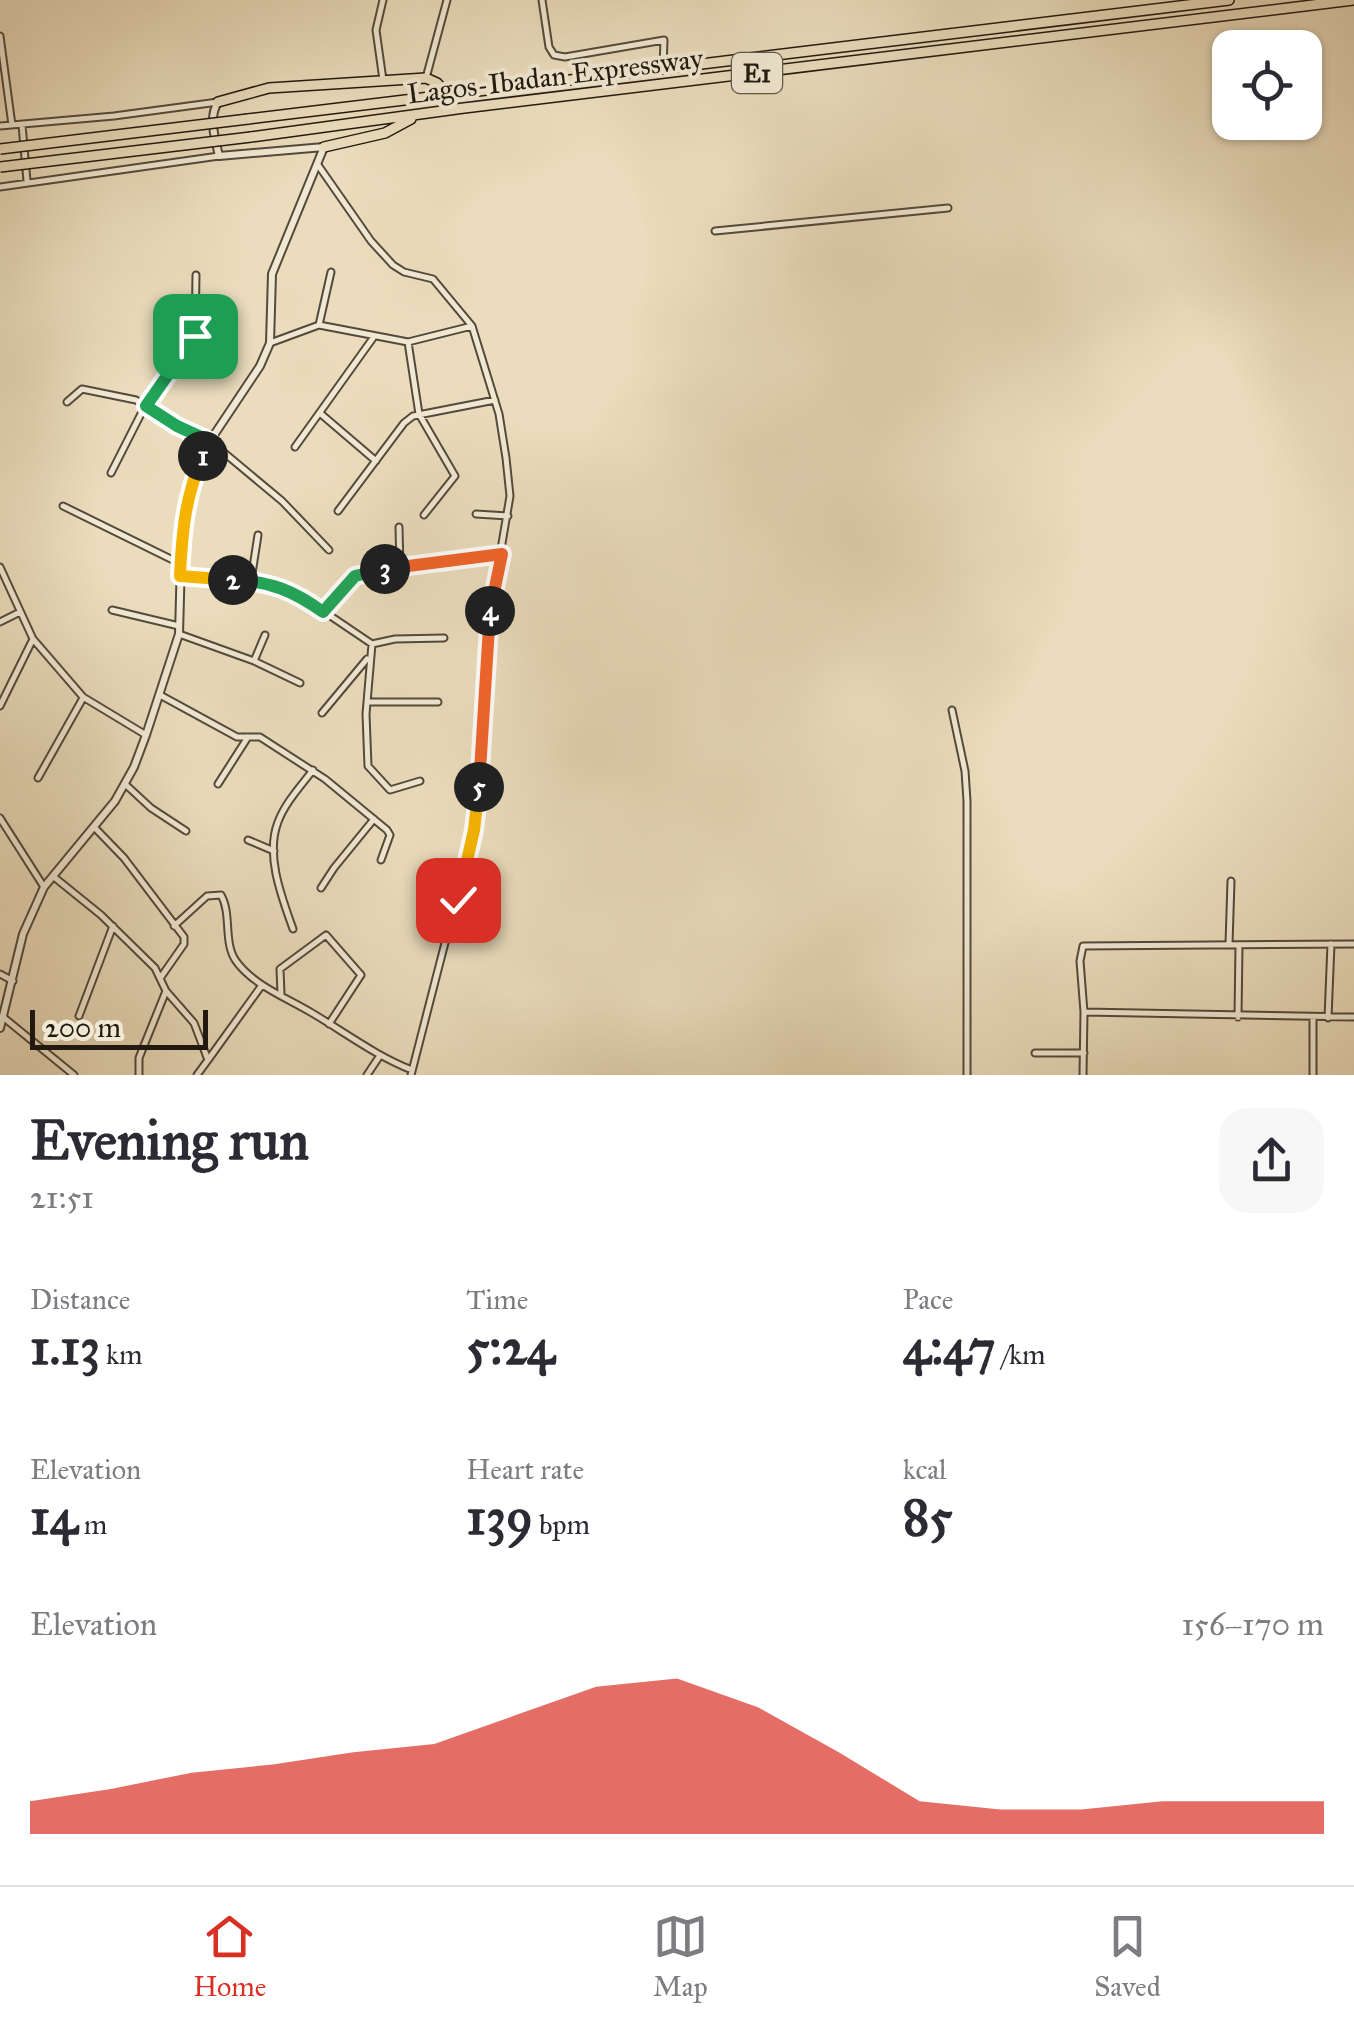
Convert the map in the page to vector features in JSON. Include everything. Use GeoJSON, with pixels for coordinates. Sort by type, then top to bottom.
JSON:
{"type":"FeatureCollection","features":[{"type":"Feature","properties":{"kind":"highway","name":"Lagos-Ibadan Expressway"},"geometry":{"type":"LineString","coordinates":[[0,149],[1229,0]]}},
{"type":"Feature","properties":{"kind":"highway","name":"Lagos-Ibadan Expressway"},"geometry":{"type":"LineString","coordinates":[[0,166],[1354,0]]}},
{"type":"Feature","properties":{"kind":"highway"},"geometry":{"type":"LineString","coordinates":[[218,102],[270,88],[426,78],[437,83],[448,96]]}},
{"type":"Feature","properties":{"kind":"highway"},"geometry":{"type":"LineString","coordinates":[[324,146],[385,133],[414,116]]}},
{"type":"Feature","properties":{"kind":"street"},"geometry":{"type":"LineString","coordinates":[[383,0],[376,30],[384,80]]}},
{"type":"Feature","properties":{"kind":"street"},"geometry":{"type":"LineString","coordinates":[[426,78],[447,0]]}},
{"type":"Feature","properties":{"kind":"street"},"geometry":{"type":"LineString","coordinates":[[542,0],[549,47],[554,55],[565,57],[664,40],[663,69]]}},
{"type":"Feature","properties":{"kind":"street"},"geometry":{"type":"LineString","coordinates":[[0,36],[12,124]]}},
{"type":"Feature","properties":{"kind":"street"},"geometry":{"type":"LineString","coordinates":[[0,126],[218,102]]}},
{"type":"Feature","properties":{"kind":"street"},"geometry":{"type":"LineString","coordinates":[[218,102],[213,120],[219,156]]}},
{"type":"Feature","properties":{"kind":"street"},"geometry":{"type":"LineString","coordinates":[[22,124],[27,181]]}},
{"type":"Feature","properties":{"kind":"street"},"geometry":{"type":"LineString","coordinates":[[0,187],[219,156],[324,146],[272,274],[270,343],[260,366],[210,441],[188,497],[182,523],[179,630],[146,735],[125,784],[95,828],[44,887],[23,934],[0,1028]]}},
{"type":"Feature","properties":{"kind":"street"},"geometry":{"type":"LineString","coordinates":[[174,926],[206,896],[220,895],[225,904],[233,958],[262,985],[412,1073],[474,830],[487,632],[510,496],[495,400],[472,326],[433,279],[404,272],[371,242],[318,165]]}},
{"type":"Feature","properties":{"kind":"street"},"geometry":{"type":"LineString","coordinates":[[715,231],[948,208]]}},
{"type":"Feature","properties":{"kind":"street"},"geometry":{"type":"LineString","coordinates":[[318,325],[331,272]]}},
{"type":"Feature","properties":{"kind":"street"},"geometry":{"type":"LineString","coordinates":[[111,473],[146,406],[195,336],[196,274]]}},
{"type":"Feature","properties":{"kind":"street"},"geometry":{"type":"LineString","coordinates":[[270,343],[318,325],[408,342],[472,326]]}},
{"type":"Feature","properties":{"kind":"street"},"geometry":{"type":"LineString","coordinates":[[295,447],[373,338]]}},
{"type":"Feature","properties":{"kind":"street"},"geometry":{"type":"LineString","coordinates":[[408,342],[419,414],[455,476],[424,514]]}},
{"type":"Feature","properties":{"kind":"street"},"geometry":{"type":"LineString","coordinates":[[67,402],[82,388],[136,400],[210,441],[282,500],[329,550]]}},
{"type":"Feature","properties":{"kind":"street"},"geometry":{"type":"LineString","coordinates":[[338,512],[404,423],[419,414],[495,400]]}},
{"type":"Feature","properties":{"kind":"street"},"geometry":{"type":"LineString","coordinates":[[320,414],[376,460]]}},
{"type":"Feature","properties":{"kind":"street"},"geometry":{"type":"LineString","coordinates":[[62,506],[181,564]]}},
{"type":"Feature","properties":{"kind":"street"},"geometry":{"type":"LineString","coordinates":[[476,514],[508,516]]}},
{"type":"Feature","properties":{"kind":"street"},"geometry":{"type":"LineString","coordinates":[[398,528],[400,568]]}},
{"type":"Feature","properties":{"kind":"street"},"geometry":{"type":"LineString","coordinates":[[251,580],[258,535]]}},
{"type":"Feature","properties":{"kind":"street"},"geometry":{"type":"LineString","coordinates":[[323,612],[355,576],[502,554]]}},
{"type":"Feature","properties":{"kind":"street"},"geometry":{"type":"LineString","coordinates":[[0,567],[32,639],[83,697],[146,735]]}},
{"type":"Feature","properties":{"kind":"street"},"geometry":{"type":"LineString","coordinates":[[180,576],[251,580],[295,592],[372,644],[444,638]]}},
{"type":"Feature","properties":{"kind":"street"},"geometry":{"type":"LineString","coordinates":[[112,610],[179,630],[300,683]]}},
{"type":"Feature","properties":{"kind":"street"},"geometry":{"type":"LineString","coordinates":[[0,622],[20,612]]}},
{"type":"Feature","properties":{"kind":"street"},"geometry":{"type":"LineString","coordinates":[[254,660],[265,635]]}},
{"type":"Feature","properties":{"kind":"street"},"geometry":{"type":"LineString","coordinates":[[0,706],[32,639]]}},
{"type":"Feature","properties":{"kind":"street"},"geometry":{"type":"LineString","coordinates":[[372,644],[367,702],[368,766],[390,790],[420,781]]}},
{"type":"Feature","properties":{"kind":"street"},"geometry":{"type":"LineString","coordinates":[[322,713],[369,656]]}},
{"type":"Feature","properties":{"kind":"street"},"geometry":{"type":"LineString","coordinates":[[160,695],[237,737],[260,737],[312,770],[390,835],[381,860]]}},
{"type":"Feature","properties":{"kind":"street"},"geometry":{"type":"LineString","coordinates":[[38,778],[83,697]]}},
{"type":"Feature","properties":{"kind":"street"},"geometry":{"type":"LineString","coordinates":[[367,702],[438,702]]}},
{"type":"Feature","properties":{"kind":"street"},"geometry":{"type":"LineString","coordinates":[[952,710],[967,801],[967,1075]]}},
{"type":"Feature","properties":{"kind":"street"},"geometry":{"type":"LineString","coordinates":[[218,784],[248,737]]}},
{"type":"Feature","properties":{"kind":"street"},"geometry":{"type":"LineString","coordinates":[[293,929],[274,851],[276,825],[284,807],[312,770]]}},
{"type":"Feature","properties":{"kind":"street"},"geometry":{"type":"LineString","coordinates":[[125,784],[150,808],[186,831]]}},
{"type":"Feature","properties":{"kind":"street"},"geometry":{"type":"LineString","coordinates":[[0,818],[3,833],[44,887]]}},
{"type":"Feature","properties":{"kind":"street"},"geometry":{"type":"LineString","coordinates":[[321,888],[374,819]]}},
{"type":"Feature","properties":{"kind":"street"},"geometry":{"type":"LineString","coordinates":[[95,828],[124,858],[185,940],[161,977]]}},
{"type":"Feature","properties":{"kind":"street"},"geometry":{"type":"LineString","coordinates":[[248,840],[274,851]]}},
{"type":"Feature","properties":{"kind":"street"},"geometry":{"type":"LineString","coordinates":[[54,877],[113,926],[161,977],[166,991],[194,1023],[208,1060]]}},
{"type":"Feature","properties":{"kind":"street"},"geometry":{"type":"LineString","coordinates":[[1229,944],[1231,881]]}},
{"type":"Feature","properties":{"kind":"street"},"geometry":{"type":"LineString","coordinates":[[79,1016],[113,926]]}},
{"type":"Feature","properties":{"kind":"street"},"geometry":{"type":"LineString","coordinates":[[280,994],[280,969],[326,935],[361,974],[329,1024]]}},
{"type":"Feature","properties":{"kind":"street"},"geometry":{"type":"LineString","coordinates":[[1238,1017],[1239,944]]}},
{"type":"Feature","properties":{"kind":"street"},"geometry":{"type":"LineString","coordinates":[[1328,1018],[1331,944]]}},
{"type":"Feature","properties":{"kind":"street"},"geometry":{"type":"LineString","coordinates":[[1083,1075],[1083,946],[1354,944]]}},
{"type":"Feature","properties":{"kind":"street"},"geometry":{"type":"LineString","coordinates":[[0,974],[13,981]]}},
{"type":"Feature","properties":{"kind":"street"},"geometry":{"type":"LineString","coordinates":[[197,1075],[262,985]]}},
{"type":"Feature","properties":{"kind":"street"},"geometry":{"type":"LineString","coordinates":[[139,1075],[139,1058],[166,991]]}},
{"type":"Feature","properties":{"kind":"street"},"geometry":{"type":"LineString","coordinates":[[1084,1012],[1354,1018]]}},
{"type":"Feature","properties":{"kind":"street"},"geometry":{"type":"LineString","coordinates":[[4,1017],[74,1075]]}},
{"type":"Feature","properties":{"kind":"street"},"geometry":{"type":"LineString","coordinates":[[1312,1075],[1313,1018]]}},
{"type":"Feature","properties":{"kind":"street"},"geometry":{"type":"LineString","coordinates":[[1035,1053],[1084,1053]]}},
{"type":"Feature","properties":{"kind":"street"},"geometry":{"type":"LineString","coordinates":[[366,1075],[379,1056]]}},
{"type":"Feature","properties":{"kind":"route"},"geometry":{"type":"LineString","coordinates":[[195,336],[146,406],[210,441],[194,476],[182,523],[180,576],[278,585],[323,612],[355,576],[367,572],[502,554],[487,632],[478,799],[458,900]]}}]}
